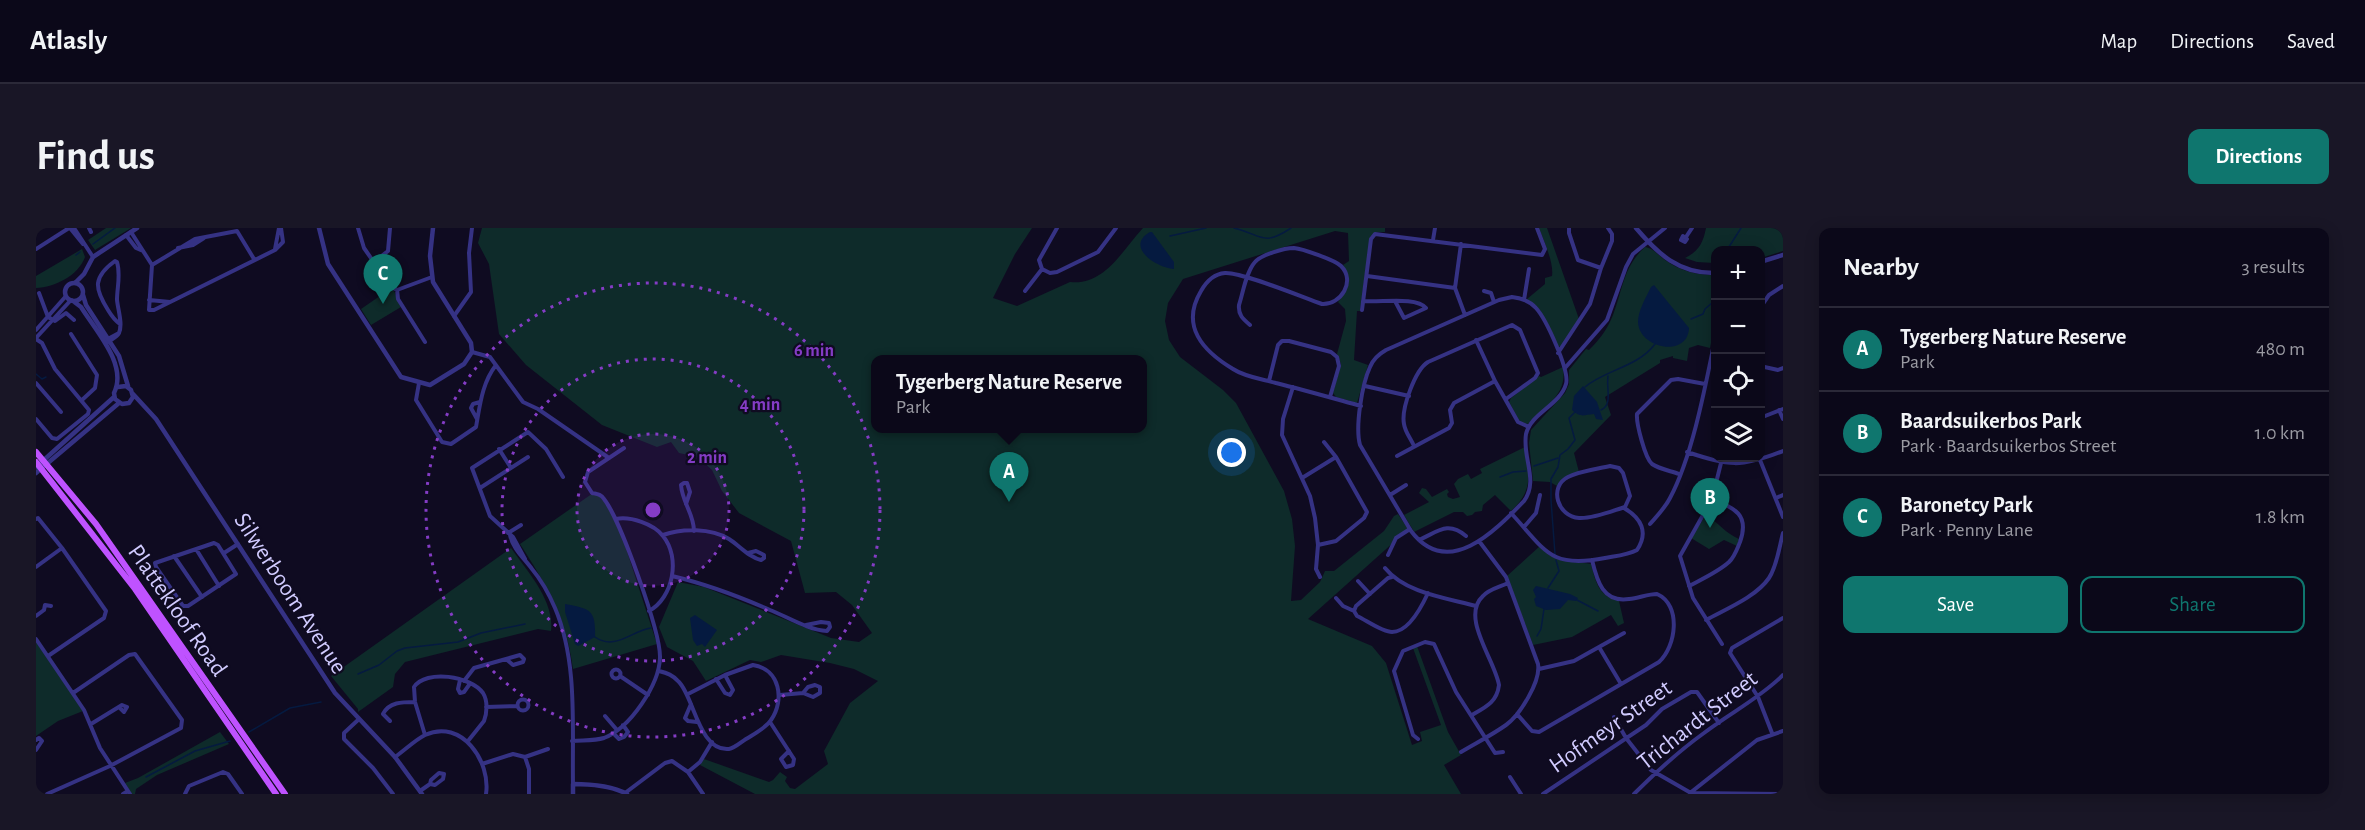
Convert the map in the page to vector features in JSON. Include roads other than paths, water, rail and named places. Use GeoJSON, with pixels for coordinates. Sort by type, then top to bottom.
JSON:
{"type":"FeatureCollection","features":[{"type":"Feature","properties":{"kind":"main road","name":"Plattekloof Road"},"geometry":{"type":"LineString","coordinates":[[36,452],[41,464],[135,590],[276,794]]}},
{"type":"Feature","properties":{"kind":"main road","name":"Plattekloof Road"},"geometry":{"type":"LineString","coordinates":[[41,464],[96,524],[285,794]]}},
{"type":"Feature","properties":{"kind":"street"},"geometry":{"type":"LineString","coordinates":[[36,249],[71,228],[93,257]]}},
{"type":"Feature","properties":{"kind":"street"},"geometry":{"type":"LineString","coordinates":[[128,403],[133,394],[128,387],[120,358],[81,307],[70,299],[67,286],[75,283],[84,274],[93,257],[137,228]]}},
{"type":"Feature","properties":{"kind":"street"},"geometry":{"type":"LineString","coordinates":[[129,233],[136,248],[143,250],[152,265],[149,300],[151,311],[275,250],[283,242],[280,228]]}},
{"type":"Feature","properties":{"kind":"street"},"geometry":{"type":"LineString","coordinates":[[319,228],[328,263],[334,274],[401,377],[430,385],[464,364],[472,351],[471,343],[436,289],[432,277],[430,256],[433,228]]}},
{"type":"Feature","properties":{"kind":"street"},"geometry":{"type":"LineString","coordinates":[[358,228],[364,248],[390,286],[397,290]]}},
{"type":"Feature","properties":{"kind":"street"},"geometry":{"type":"LineString","coordinates":[[374,262],[388,251],[390,228]]}},
{"type":"Feature","properties":{"kind":"street"},"geometry":{"type":"LineString","coordinates":[[454,316],[471,292],[469,253],[472,228]]}},
{"type":"Feature","properties":{"kind":"street"},"geometry":{"type":"LineString","coordinates":[[1057,228],[1040,256],[1042,269],[1050,273],[1092,256],[1103,248],[1116,228]]}},
{"type":"Feature","properties":{"kind":"street"},"geometry":{"type":"LineString","coordinates":[[1433,240],[1435,228]]}},
{"type":"Feature","properties":{"kind":"street"},"geometry":{"type":"LineString","coordinates":[[1362,310],[1371,239],[1375,234],[1542,255],[1545,249],[1537,228]]}},
{"type":"Feature","properties":{"kind":"street"},"geometry":{"type":"LineString","coordinates":[[1569,228],[1578,259],[1600,268]]}},
{"type":"Feature","properties":{"kind":"street"},"geometry":{"type":"LineString","coordinates":[[1559,355],[1590,304],[1600,268],[1612,241],[1612,234],[1608,228]]}},
{"type":"Feature","properties":{"kind":"street"},"geometry":{"type":"LineString","coordinates":[[1636,228],[1661,255],[1678,266],[1695,272],[1711,273]]}},
{"type":"Feature","properties":{"kind":"street"},"geometry":{"type":"LineString","coordinates":[[1565,368],[1603,326],[1613,306],[1630,258],[1665,228]]}},
{"type":"Feature","properties":{"kind":"street"},"geometry":{"type":"LineString","coordinates":[[1686,237],[1692,228]]}},
{"type":"Feature","properties":{"kind":"street"},"geometry":{"type":"LineString","coordinates":[[152,265],[195,239],[239,231],[254,259]]}},
{"type":"Feature","properties":{"kind":"street"},"geometry":{"type":"LineString","coordinates":[[1461,244],[1455,288],[1465,315]]}},
{"type":"Feature","properties":{"kind":"street"},"geometry":{"type":"LineString","coordinates":[[1250,325],[1241,317],[1239,309],[1248,279],[1252,265],[1257,259],[1293,248],[1336,262],[1344,269],[1346,278],[1342,295],[1336,301],[1328,304],[1248,279],[1227,273],[1217,275],[1208,280],[1195,302],[1193,325],[1198,338],[1206,348],[1234,370],[1360,405]]}},
{"type":"Feature","properties":{"kind":"street"},"geometry":{"type":"LineString","coordinates":[[1765,261],[1783,255]]}},
{"type":"Feature","properties":{"kind":"street"},"geometry":{"type":"LineString","coordinates":[[106,341],[119,333],[120,324],[117,300],[119,269],[115,261],[102,271],[97,282],[99,296],[115,321],[120,324]]}},
{"type":"Feature","properties":{"kind":"street"},"geometry":{"type":"LineString","coordinates":[[1025,291],[1042,269]]}},
{"type":"Feature","properties":{"kind":"street"},"geometry":{"type":"LineString","coordinates":[[1524,300],[1529,269]]}},
{"type":"Feature","properties":{"kind":"street"},"geometry":{"type":"LineString","coordinates":[[36,473],[41,464],[114,397],[118,387],[115,362],[83,296],[84,274]]}},
{"type":"Feature","properties":{"kind":"street"},"geometry":{"type":"LineString","coordinates":[[1367,276],[1455,288]]}},
{"type":"Feature","properties":{"kind":"street"},"geometry":{"type":"LineString","coordinates":[[397,290],[432,277]]}},
{"type":"Feature","properties":{"kind":"street"},"geometry":{"type":"LineString","coordinates":[[75,283],[82,287]]}},
{"type":"Feature","properties":{"kind":"street"},"geometry":{"type":"LineString","coordinates":[[1765,300],[1783,286]]}},
{"type":"Feature","properties":{"kind":"street"},"geometry":{"type":"LineString","coordinates":[[397,290],[398,299],[425,342]]}},
{"type":"Feature","properties":{"kind":"street"},"geometry":{"type":"LineString","coordinates":[[1484,291],[1491,293],[1494,302]]}},
{"type":"Feature","properties":{"kind":"street"},"geometry":{"type":"LineString","coordinates":[[39,294],[51,318],[56,321],[65,313],[74,320]]}},
{"type":"Feature","properties":{"kind":"street"},"geometry":{"type":"LineString","coordinates":[[70,299],[79,300],[83,296]]}},
{"type":"Feature","properties":{"kind":"street"},"geometry":{"type":"LineString","coordinates":[[1509,297],[1524,300],[1539,312],[1565,368],[1567,379],[1563,390],[1529,427],[1526,440],[1531,479],[1530,489],[1524,501],[1479,541],[1467,548],[1448,551],[1431,547],[1419,540],[1410,529],[1359,442],[1360,405],[1370,366],[1381,354],[1494,302],[1509,297]]}},
{"type":"Feature","properties":{"kind":"street"},"geometry":{"type":"LineString","coordinates":[[36,330],[70,299]]}},
{"type":"Feature","properties":{"kind":"street"},"geometry":{"type":"LineString","coordinates":[[149,300],[171,302]]}},
{"type":"Feature","properties":{"kind":"street"},"geometry":{"type":"LineString","coordinates":[[1363,301],[1377,303],[1395,300],[1423,304],[1426,308],[1404,318],[1395,300]]}},
{"type":"Feature","properties":{"kind":"street"},"geometry":{"type":"LineString","coordinates":[[36,419],[52,438],[57,439],[88,414],[89,408],[55,369],[42,343],[36,338],[51,318]]}},
{"type":"Feature","properties":{"kind":"street"},"geometry":{"type":"LineString","coordinates":[[1414,446],[1404,423],[1404,414],[1416,373],[1423,365],[1509,325],[1520,330],[1538,370],[1538,375],[1506,399]]}},
{"type":"Feature","properties":{"kind":"street"},"geometry":{"type":"LineString","coordinates":[[71,334],[97,375],[96,387],[82,400]]}},
{"type":"Feature","properties":{"kind":"street"},"geometry":{"type":"LineString","coordinates":[[1476,340],[1495,381],[1519,423],[1529,427]]}},
{"type":"Feature","properties":{"kind":"street"},"geometry":{"type":"LineString","coordinates":[[1269,381],[1278,345],[1284,341],[1331,352],[1337,357],[1339,366],[1330,397]]}},
{"type":"Feature","properties":{"kind":"street"},"geometry":{"type":"LineString","coordinates":[[472,351],[488,355],[519,399],[538,409],[609,458]]}},
{"type":"Feature","properties":{"kind":"street"},"geometry":{"type":"LineString","coordinates":[[1559,355],[1573,359]]}},
{"type":"Feature","properties":{"kind":"street"},"geometry":{"type":"LineString","coordinates":[[1650,524],[1670,498],[1687,452],[1711,364]]}},
{"type":"Feature","properties":{"kind":"street"},"geometry":{"type":"LineString","coordinates":[[419,383],[416,400],[444,443],[453,443],[474,429],[480,402],[496,365]]}},
{"type":"Feature","properties":{"kind":"street"},"geometry":{"type":"LineString","coordinates":[[1765,367],[1778,370],[1783,368]]}},
{"type":"Feature","properties":{"kind":"street"},"geometry":{"type":"LineString","coordinates":[[1679,474],[1656,466],[1649,460],[1636,421],[1637,414],[1671,380],[1678,379],[1705,384]]}},
{"type":"Feature","properties":{"kind":"street"},"geometry":{"type":"LineString","coordinates":[[1397,456],[1450,427],[1452,421],[1450,410],[1454,403],[1495,381]]}},
{"type":"Feature","properties":{"kind":"street"},"geometry":{"type":"LineString","coordinates":[[36,383],[61,412]]}},
{"type":"Feature","properties":{"kind":"street"},"geometry":{"type":"LineString","coordinates":[[1365,386],[1409,396]]}},
{"type":"Feature","properties":{"kind":"street"},"geometry":{"type":"LineString","coordinates":[[118,387],[128,387]]}},
{"type":"Feature","properties":{"kind":"street"},"geometry":{"type":"LineString","coordinates":[[1293,387],[1283,419],[1282,435],[1302,478],[1315,518],[1318,545],[1316,569],[1320,577]]}},
{"type":"Feature","properties":{"kind":"street","name":"Silwerboom Avenue"},"geometry":{"type":"LineString","coordinates":[[133,394],[156,418],[326,681],[358,720],[395,757],[421,793]]}},
{"type":"Feature","properties":{"kind":"street"},"geometry":{"type":"LineString","coordinates":[[114,397],[119,404]]}},
{"type":"Feature","properties":{"kind":"street"},"geometry":{"type":"LineString","coordinates":[[477,420],[471,408],[473,404],[480,402]]}},
{"type":"Feature","properties":{"kind":"street"},"geometry":{"type":"LineString","coordinates":[[41,464],[119,404],[141,403]]}},
{"type":"Feature","properties":{"kind":"street"},"geometry":{"type":"LineString","coordinates":[[1765,416],[1781,410],[1783,419]]}},
{"type":"Feature","properties":{"kind":"street"},"geometry":{"type":"LineString","coordinates":[[563,477],[546,449],[528,432],[474,466],[472,470],[490,516],[509,534],[547,591],[564,635],[571,674],[573,794]]}},
{"type":"Feature","properties":{"kind":"street"},"geometry":{"type":"LineString","coordinates":[[1318,545],[1336,541],[1367,514],[1366,508],[1336,457],[1324,442]]}},
{"type":"Feature","properties":{"kind":"street"},"geometry":{"type":"LineString","coordinates":[[572,741],[596,740],[613,734],[648,695],[659,671],[660,647],[616,519],[602,496],[592,493],[585,482],[586,475],[624,448]]}},
{"type":"Feature","properties":{"kind":"street"},"geometry":{"type":"LineString","coordinates":[[499,450],[511,468]]}},
{"type":"Feature","properties":{"kind":"street"},"geometry":{"type":"LineString","coordinates":[[1765,458],[1783,451]]}},
{"type":"Feature","properties":{"kind":"street"},"geometry":{"type":"LineString","coordinates":[[1687,452],[1721,463],[1750,462]]}},
{"type":"Feature","properties":{"kind":"street"},"geometry":{"type":"LineString","coordinates":[[1302,478],[1336,457]]}},
{"type":"Feature","properties":{"kind":"street"},"geometry":{"type":"LineString","coordinates":[[480,488],[528,458]]}},
{"type":"Feature","properties":{"kind":"street"},"geometry":{"type":"LineString","coordinates":[[1761,462],[1783,518]]}},
{"type":"Feature","properties":{"kind":"street"},"geometry":{"type":"LineString","coordinates":[[1721,463],[1712,499],[1680,553],[1680,559],[1688,586],[1722,644]]}},
{"type":"Feature","properties":{"kind":"street"},"geometry":{"type":"LineString","coordinates":[[1511,513],[1555,557],[1575,562],[1633,552],[1639,548],[1644,536],[1638,518],[1624,508],[1584,518],[1575,518],[1567,514],[1560,507],[1557,498],[1562,482],[1569,476],[1614,466],[1622,471],[1629,493],[1630,499],[1624,508]]}},
{"type":"Feature","properties":{"kind":"street"},"geometry":{"type":"LineString","coordinates":[[686,504],[690,488],[687,483],[684,483],[681,488],[694,531]]}},
{"type":"Feature","properties":{"kind":"street"},"geometry":{"type":"LineString","coordinates":[[1390,495],[1406,485]]}},
{"type":"Feature","properties":{"kind":"street"},"geometry":{"type":"LineString","coordinates":[[1524,527],[1536,513],[1540,495]]}},
{"type":"Feature","properties":{"kind":"street"},"geometry":{"type":"LineString","coordinates":[[1776,498],[1783,495]]}},
{"type":"Feature","properties":{"kind":"street"},"geometry":{"type":"LineString","coordinates":[[1688,586],[1729,562],[1743,532],[1742,518],[1736,510],[1712,499]]}},
{"type":"Feature","properties":{"kind":"street"},"geometry":{"type":"LineString","coordinates":[[37,517],[106,609],[104,618],[48,656]]}},
{"type":"Feature","properties":{"kind":"street"},"geometry":{"type":"LineString","coordinates":[[616,519],[632,518],[663,535],[672,559],[672,576],[661,603],[649,611]]}},
{"type":"Feature","properties":{"kind":"street"},"geometry":{"type":"LineString","coordinates":[[509,534],[521,525]]}},
{"type":"Feature","properties":{"kind":"street"},"geometry":{"type":"LineString","coordinates":[[1419,540],[1450,527],[1458,529],[1466,536]]}},
{"type":"Feature","properties":{"kind":"street"},"geometry":{"type":"LineString","coordinates":[[1388,555],[1396,538],[1410,529]]}},
{"type":"Feature","properties":{"kind":"street"},"geometry":{"type":"LineString","coordinates":[[663,535],[678,531],[708,531],[722,535],[748,554]]}},
{"type":"Feature","properties":{"kind":"street"},"geometry":{"type":"LineString","coordinates":[[1706,620],[1764,584],[1781,553],[1783,533]]}},
{"type":"Feature","properties":{"kind":"street"},"geometry":{"type":"LineString","coordinates":[[1461,752],[1507,725],[1517,714],[1537,681],[1539,669],[1508,583],[1479,541]]}},
{"type":"Feature","properties":{"kind":"street"},"geometry":{"type":"LineString","coordinates":[[215,543],[224,554],[236,574],[188,606],[183,606],[156,567],[156,561],[215,543]]}},
{"type":"Feature","properties":{"kind":"street"},"geometry":{"type":"LineString","coordinates":[[224,554],[239,545]]}},
{"type":"Feature","properties":{"kind":"street"},"geometry":{"type":"LineString","coordinates":[[36,567],[62,548]]}},
{"type":"Feature","properties":{"kind":"street"},"geometry":{"type":"LineString","coordinates":[[196,549],[219,585]]}},
{"type":"Feature","properties":{"kind":"street"},"geometry":{"type":"LineString","coordinates":[[174,556],[201,597]]}},
{"type":"Feature","properties":{"kind":"street"},"geometry":{"type":"LineString","coordinates":[[1517,714],[1532,731],[1538,732],[1664,658],[1675,622],[1667,600],[1657,594],[1622,600],[1605,593],[1598,584],[1592,560]]}},
{"type":"Feature","properties":{"kind":"street"},"geometry":{"type":"LineString","coordinates":[[1386,568],[1392,577],[1428,594],[1476,606]]}},
{"type":"Feature","properties":{"kind":"street"},"geometry":{"type":"LineString","coordinates":[[672,576],[712,586],[806,625],[825,631],[830,627],[829,623],[824,622],[806,625]]}},
{"type":"Feature","properties":{"kind":"street"},"geometry":{"type":"LineString","coordinates":[[1354,611],[1356,606],[1392,577]]}},
{"type":"Feature","properties":{"kind":"street"},"geometry":{"type":"LineString","coordinates":[[1358,581],[1370,594]]}},
{"type":"Feature","properties":{"kind":"street"},"geometry":{"type":"LineString","coordinates":[[1472,715],[1490,705],[1497,695],[1499,685],[1476,624],[1476,606],[1486,593],[1508,583]]}},
{"type":"Feature","properties":{"kind":"street"},"geometry":{"type":"LineString","coordinates":[[1336,598],[1343,606],[1354,611],[1357,616],[1388,631],[1395,631],[1410,622],[1428,594]]}},
{"type":"Feature","properties":{"kind":"street"},"geometry":{"type":"LineString","coordinates":[[36,616],[44,610]]}},
{"type":"Feature","properties":{"kind":"street"},"geometry":{"type":"LineString","coordinates":[[1772,733],[1758,697],[1730,656],[1730,651],[1783,618]]}},
{"type":"Feature","properties":{"kind":"street"},"geometry":{"type":"LineString","coordinates":[[1539,669],[1574,661],[1624,633]]}},
{"type":"Feature","properties":{"kind":"street"},"geometry":{"type":"LineString","coordinates":[[36,639],[91,724],[100,748],[129,792],[123,794]]}},
{"type":"Feature","properties":{"kind":"street"},"geometry":{"type":"LineString","coordinates":[[1418,739],[1413,735],[1394,672],[1401,654],[1425,642],[1430,642],[1437,647],[1456,692],[1496,753],[1503,752]]}},
{"type":"Feature","properties":{"kind":"street"},"geometry":{"type":"LineString","coordinates":[[1599,647],[1621,684]]}},
{"type":"Feature","properties":{"kind":"street"},"geometry":{"type":"LineString","coordinates":[[47,794],[111,766],[181,728],[182,720],[135,654],[130,654],[73,693]]}},
{"type":"Feature","properties":{"kind":"street"},"geometry":{"type":"LineString","coordinates":[[469,685],[464,692],[460,693],[458,689],[462,681],[474,668],[506,659]]}},
{"type":"Feature","properties":{"kind":"street"},"geometry":{"type":"LineString","coordinates":[[659,671],[674,676],[688,694],[697,722],[712,742],[725,748],[733,748],[770,722],[780,695],[774,677],[759,666],[748,666],[725,675],[688,694]]}},
{"type":"Feature","properties":{"kind":"street"},"geometry":{"type":"LineString","coordinates":[[425,735],[415,702],[414,687],[419,681],[446,675],[482,692],[486,707],[483,724],[468,741]]}},
{"type":"Feature","properties":{"kind":"street"},"geometry":{"type":"LineString","coordinates":[[716,679],[726,694],[730,695],[733,690],[725,675]]}},
{"type":"Feature","properties":{"kind":"street","name":"Trichardt Street"},"geometry":{"type":"LineString","coordinates":[[1634,794],[1655,773],[1719,723],[1758,697],[1783,675]]}},
{"type":"Feature","properties":{"kind":"street"},"geometry":{"type":"LineString","coordinates":[[620,676],[648,695]]}},
{"type":"Feature","properties":{"kind":"street","name":"Hofmeyr Street"},"geometry":{"type":"LineString","coordinates":[[1543,794],[1646,725],[1662,709],[1694,690],[1719,723]]}},
{"type":"Feature","properties":{"kind":"street"},"geometry":{"type":"LineString","coordinates":[[780,695],[803,693]]}},
{"type":"Feature","properties":{"kind":"street"},"geometry":{"type":"LineString","coordinates":[[390,721],[383,714],[388,707],[397,703],[415,702]]}},
{"type":"Feature","properties":{"kind":"street"},"geometry":{"type":"LineString","coordinates":[[691,704],[686,718],[688,721],[697,722]]}},
{"type":"Feature","properties":{"kind":"street"},"geometry":{"type":"LineString","coordinates":[[486,707],[518,706]]}},
{"type":"Feature","properties":{"kind":"street"},"geometry":{"type":"LineString","coordinates":[[91,724],[120,708]]}},
{"type":"Feature","properties":{"kind":"street"},"geometry":{"type":"LineString","coordinates":[[605,716],[617,729]]}},
{"type":"Feature","properties":{"kind":"street"},"geometry":{"type":"LineString","coordinates":[[1614,717],[1626,738],[1655,773],[1690,794],[1783,794]]}},
{"type":"Feature","properties":{"kind":"street"},"geometry":{"type":"LineString","coordinates":[[358,720],[344,733],[344,739],[374,768],[393,794]]}},
{"type":"Feature","properties":{"kind":"street"},"geometry":{"type":"LineString","coordinates":[[770,722],[789,751]]}},
{"type":"Feature","properties":{"kind":"street"},"geometry":{"type":"LineString","coordinates":[[613,734],[619,739],[624,737],[628,732],[623,724]]}},
{"type":"Feature","properties":{"kind":"street"},"geometry":{"type":"LineString","coordinates":[[1690,794],[1757,740],[1783,731]]}},
{"type":"Feature","properties":{"kind":"street"},"geometry":{"type":"LineString","coordinates":[[395,757],[425,735],[447,732],[468,741],[483,764],[487,782],[486,794]]}},
{"type":"Feature","properties":{"kind":"street"},"geometry":{"type":"LineString","coordinates":[[36,740],[39,738],[42,741],[36,750]]}},
{"type":"Feature","properties":{"kind":"street"},"geometry":{"type":"LineString","coordinates":[[688,772],[700,762],[712,742]]}},
{"type":"Feature","properties":{"kind":"street"},"geometry":{"type":"LineString","coordinates":[[483,764],[513,754],[525,757],[548,748]]}},
{"type":"Feature","properties":{"kind":"street"},"geometry":{"type":"LineString","coordinates":[[525,757],[529,769],[529,794]]}},
{"type":"Feature","properties":{"kind":"street"},"geometry":{"type":"LineString","coordinates":[[573,784],[594,785],[626,793],[669,761],[676,762],[688,772],[703,794]]}},
{"type":"Feature","properties":{"kind":"street"},"geometry":{"type":"LineString","coordinates":[[185,794],[189,786],[223,772],[228,774],[242,794]]}},
{"type":"Feature","properties":{"kind":"street"},"geometry":{"type":"LineString","coordinates":[[1510,777],[1521,794]]}},
{"type":"Feature","properties":{"kind":"street"},"geometry":{"type":"LineString","coordinates":[[1705,782],[1708,793]]}},
{"type":"Feature","properties":{"kind":"street"},"geometry":{"type":"LineString","coordinates":[[421,793],[430,784]]}},
{"type":"Feature","properties":{"kind":"water"},"geometry":{"type":"Polygon","coordinates":[[[1150,232],[1174,262],[1174,269],[1152,261],[1142,250],[1140,244],[1150,232]]]}},
{"type":"Feature","properties":{"kind":"water"},"geometry":{"type":"Polygon","coordinates":[[[1654,285],[1689,328],[1687,337],[1681,344],[1664,346],[1654,344],[1640,331],[1639,313],[1654,285]]]}},
{"type":"Feature","properties":{"kind":"water"},"geometry":{"type":"Polygon","coordinates":[[[1583,386],[1597,402],[1603,420],[1596,419],[1594,414],[1580,415],[1572,410],[1574,396],[1583,386]]]}},
{"type":"Feature","properties":{"kind":"water"},"geometry":{"type":"Polygon","coordinates":[[[1536,586],[1578,598],[1576,601],[1568,600],[1560,609],[1546,610],[1536,606],[1533,590],[1536,586]]]}},
{"type":"Feature","properties":{"kind":"water"},"geometry":{"type":"Polygon","coordinates":[[[565,604],[590,612],[594,621],[595,637],[578,646],[575,644],[565,612],[565,604]]]}},
{"type":"Feature","properties":{"kind":"water"},"geometry":{"type":"Polygon","coordinates":[[[695,615],[717,630],[705,647],[702,644],[697,646],[693,640],[690,618],[695,615]]]}},
{"type":"Feature","properties":{"kind":"waterway"},"geometry":{"type":"LineString","coordinates":[[93,244],[115,228]]}},
{"type":"Feature","properties":{"kind":"waterway"},"geometry":{"type":"LineString","coordinates":[[1170,236],[1206,228]]}},
{"type":"Feature","properties":{"kind":"waterway"},"geometry":{"type":"LineString","coordinates":[[1234,228],[1262,238],[1274,237],[1291,228]]}},
{"type":"Feature","properties":{"kind":"waterway"},"geometry":{"type":"LineString","coordinates":[[1730,246],[1741,228]]}},
{"type":"Feature","properties":{"kind":"waterway"},"geometry":{"type":"LineString","coordinates":[[76,255],[80,252]]}},
{"type":"Feature","properties":{"kind":"waterway"},"geometry":{"type":"LineString","coordinates":[[1691,319],[1703,314],[1713,300]]}},
{"type":"Feature","properties":{"kind":"waterway"},"geometry":{"type":"LineString","coordinates":[[1585,387],[1602,376],[1640,358],[1655,344]]}},
{"type":"Feature","properties":{"kind":"waterway"},"geometry":{"type":"LineString","coordinates":[[36,374],[42,379],[46,377]]}},
{"type":"Feature","properties":{"kind":"waterway"},"geometry":{"type":"LineString","coordinates":[[1601,410],[1605,408],[1608,400],[1608,376]]}},
{"type":"Feature","properties":{"kind":"waterway"},"geometry":{"type":"LineString","coordinates":[[1555,554],[1551,479],[1558,467],[1560,455],[1575,440],[1569,418],[1575,412]]}},
{"type":"Feature","properties":{"kind":"waterway"},"geometry":{"type":"LineString","coordinates":[[1534,466],[1558,458]]}},
{"type":"Feature","properties":{"kind":"waterway"},"geometry":{"type":"LineString","coordinates":[[1500,477],[1513,472],[1526,471]]}},
{"type":"Feature","properties":{"kind":"waterway"},"geometry":{"type":"LineString","coordinates":[[1548,588],[1559,571],[1556,560]]}},
{"type":"Feature","properties":{"kind":"waterway"},"geometry":{"type":"LineString","coordinates":[[1577,600],[1598,611]]}},
{"type":"Feature","properties":{"kind":"waterway"},"geometry":{"type":"LineString","coordinates":[[1537,636],[1541,629],[1544,609]]}},
{"type":"Feature","properties":{"kind":"waterway"},"geometry":{"type":"LineString","coordinates":[[358,674],[379,665],[397,651],[405,648],[458,642],[481,633],[525,624]]}},
{"type":"Feature","properties":{"kind":"waterway"},"geometry":{"type":"LineString","coordinates":[[595,637],[602,641],[616,641],[651,628]]}},
{"type":"Feature","properties":{"kind":"waterway"},"geometry":{"type":"LineString","coordinates":[[249,732],[290,708],[321,702]]}},
{"type":"Feature","properties":{"kind":"waterway"},"geometry":{"type":"LineString","coordinates":[[146,777],[195,751],[230,741]]}},
{"type":"Feature","properties":{"kind":"place","name":"Baronetcy Park"},"geometry":{"type":"Point","coordinates":[383,304]}},
{"type":"Feature","properties":{"kind":"place","name":"Tygerberg Nature Reserve"},"geometry":{"type":"Point","coordinates":[1009,502]}},
{"type":"Feature","properties":{"kind":"place","name":"Baardsuikerbos Park"},"geometry":{"type":"Point","coordinates":[1710,528]}}]}
